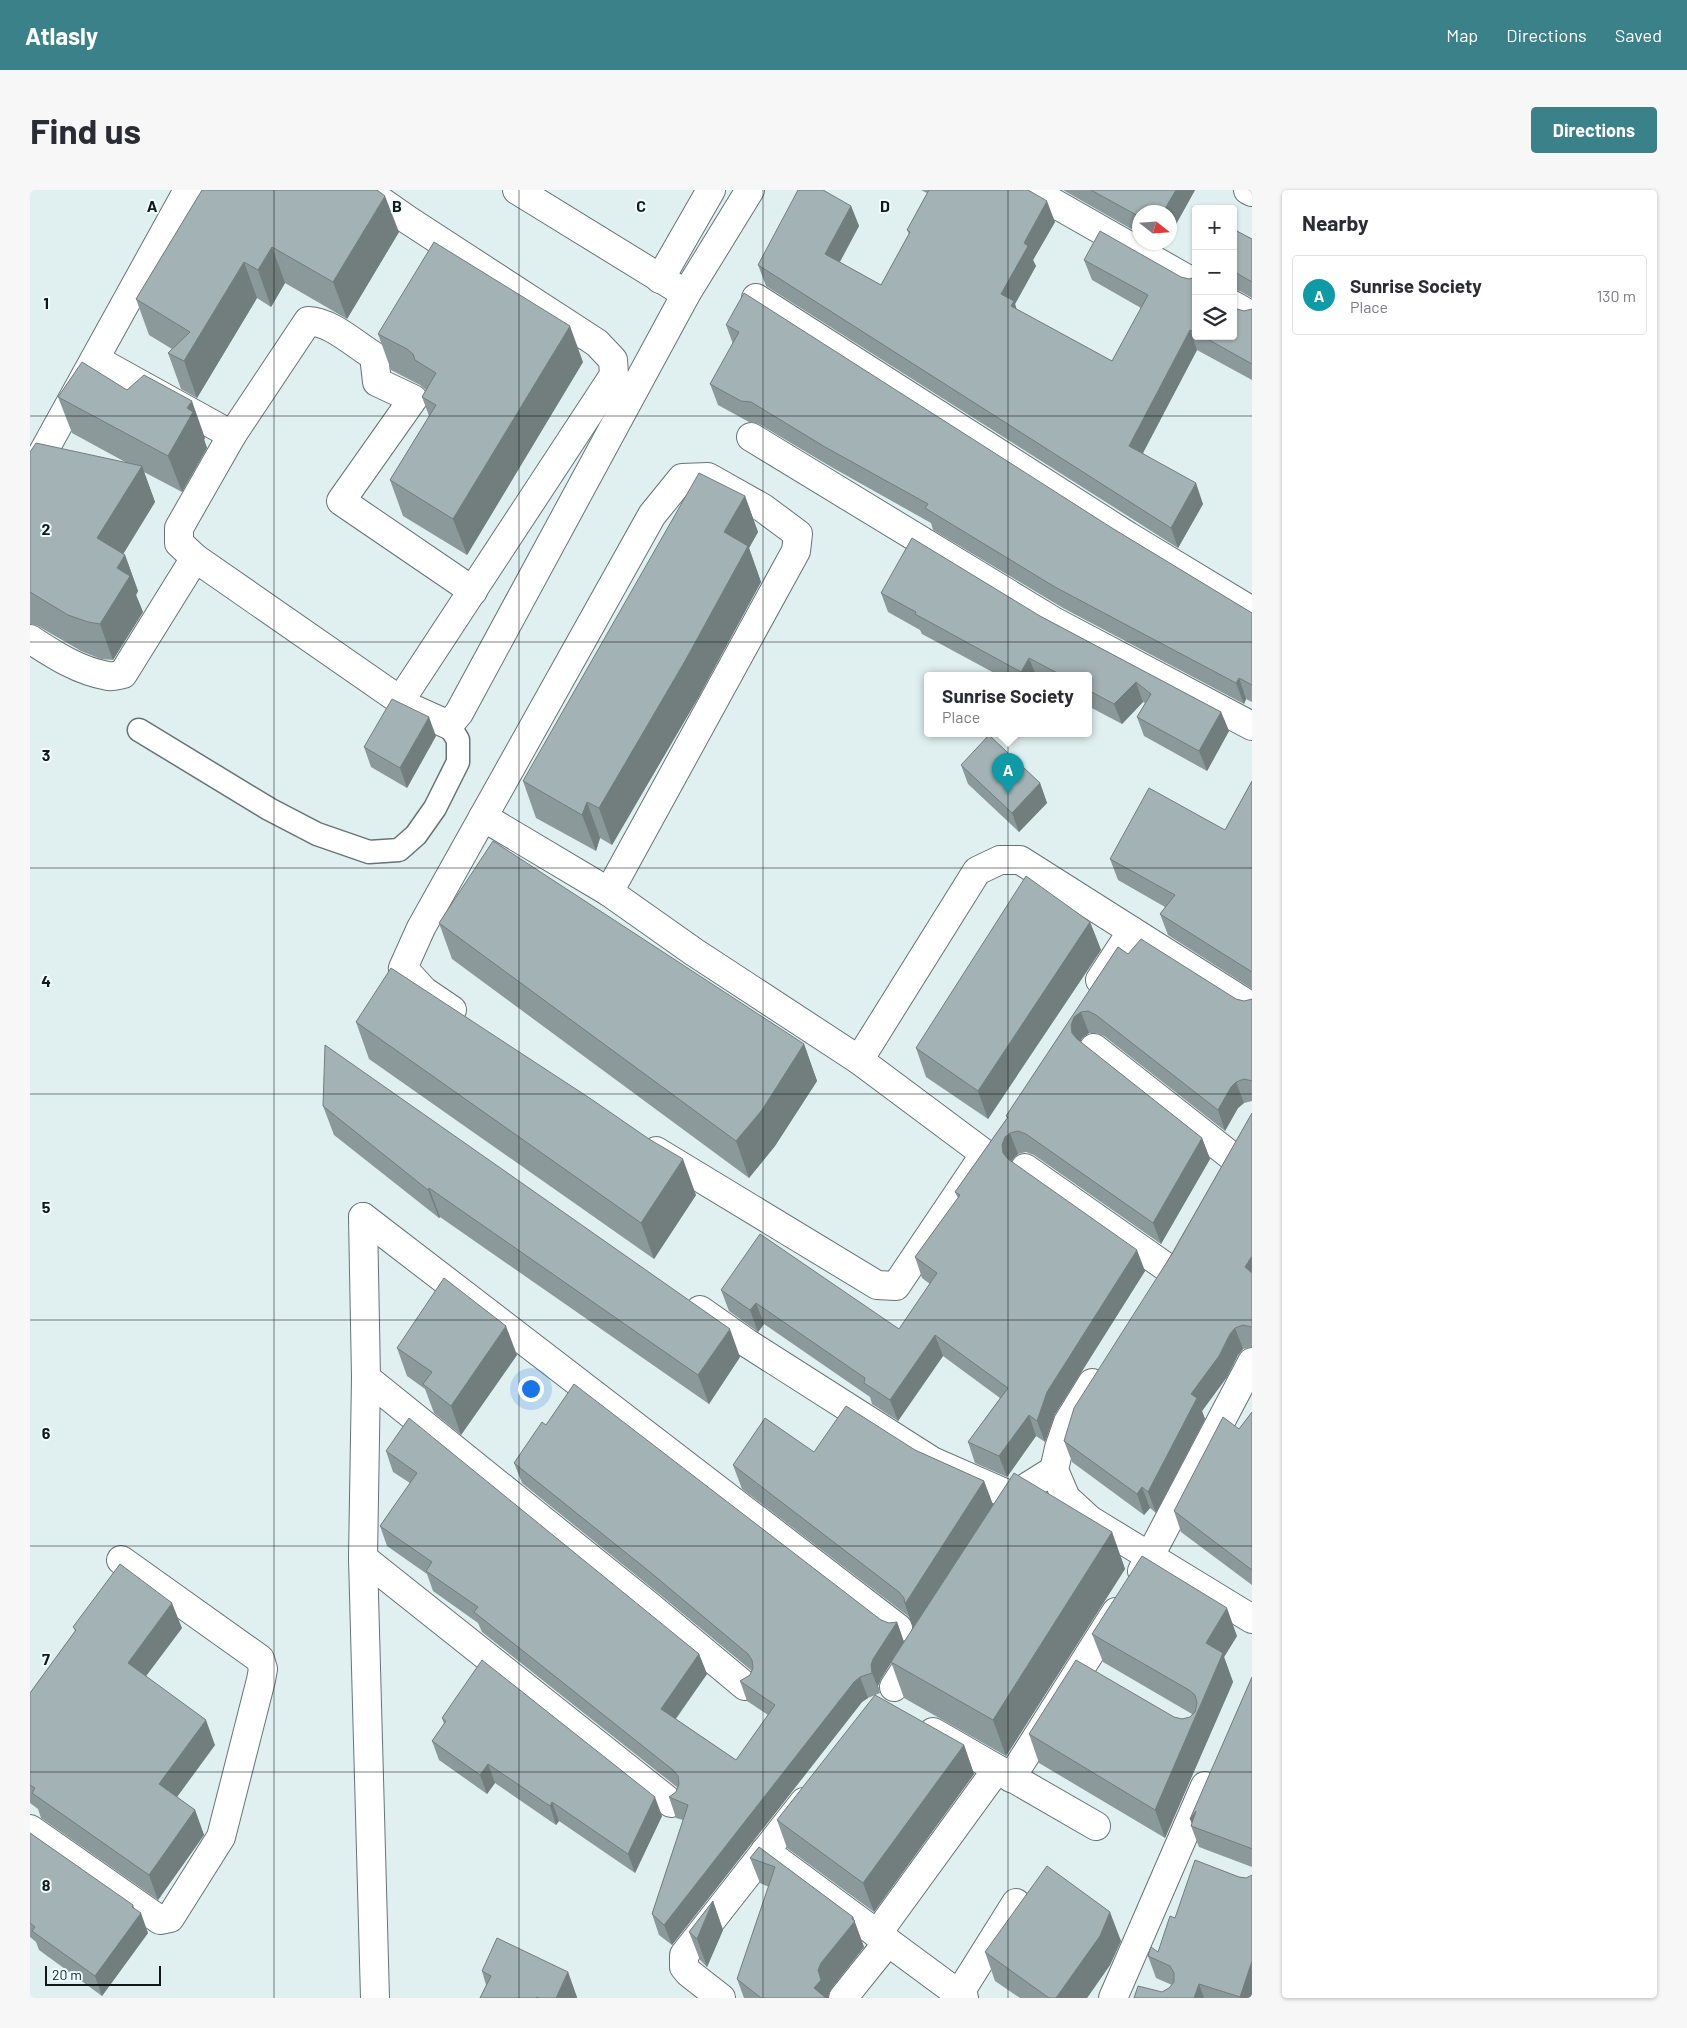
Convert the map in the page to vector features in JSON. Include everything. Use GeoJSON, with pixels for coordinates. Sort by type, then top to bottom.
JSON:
{"type":"FeatureCollection","features":[{"type":"Feature","properties":{"kind":"street"},"geometry":{"type":"LineString","coordinates":[[30,476],[188,190]]}},
{"type":"Feature","properties":{"kind":"street"},"geometry":{"type":"LineString","coordinates":[[365,190],[597,343],[613,360],[614,374],[400,701]]}},
{"type":"Feature","properties":{"kind":"street"},"geometry":{"type":"LineString","coordinates":[[518,190],[686,294]]}},
{"type":"Feature","properties":{"kind":"street"},"geometry":{"type":"LineString","coordinates":[[660,279],[711,190]]}},
{"type":"Feature","properties":{"kind":"street"},"geometry":{"type":"LineString","coordinates":[[374,356],[328,327],[318,322],[308,321],[232,434],[179,528],[178,543],[195,558],[400,701],[417,711],[449,725],[459,713],[686,294],[750,190]]}},
{"type":"Feature","properties":{"kind":"street"},"geometry":{"type":"LineString","coordinates":[[1031,190],[1192,282]]}},
{"type":"Feature","properties":{"kind":"street"},"geometry":{"type":"LineString","coordinates":[[1248,190],[1252,192]]}},
{"type":"Feature","properties":{"kind":"street"},"geometry":{"type":"LineString","coordinates":[[431,268],[446,245]]}},
{"type":"Feature","properties":{"kind":"street"},"geometry":{"type":"LineString","coordinates":[[756,298],[1128,536],[1252,611]]}},
{"type":"Feature","properties":{"kind":"street"},"geometry":{"type":"LineString","coordinates":[[1237,307],[1252,316]]}},
{"type":"Feature","properties":{"kind":"street"},"geometry":{"type":"LineString","coordinates":[[389,332],[374,356],[377,382],[413,399],[341,501],[473,591]]}},
{"type":"Feature","properties":{"kind":"street"},"geometry":{"type":"LineString","coordinates":[[95,359],[232,434]]}},
{"type":"Feature","properties":{"kind":"street"},"geometry":{"type":"LineString","coordinates":[[751,437],[1055,622],[1252,726]]}},
{"type":"Feature","properties":{"kind":"street"},"geometry":{"type":"LineString","coordinates":[[474,1026],[424,991],[403,968],[421,928],[652,515],[682,478],[708,476],[763,508],[798,534],[796,551],[609,892]]}},
{"type":"Feature","properties":{"kind":"street"},"geometry":{"type":"LineString","coordinates":[[30,639],[62,660],[72,664],[109,677],[123,674],[195,558]]}},
{"type":"Feature","properties":{"kind":"street"},"geometry":{"type":"LineString","coordinates":[[483,817],[609,892],[694,952],[859,1060],[985,1154]]}},
{"type":"Feature","properties":{"kind":"street"},"geometry":{"type":"LineString","coordinates":[[859,1060],[976,871],[1000,860],[1020,860],[1252,1007]]}},
{"type":"Feature","properties":{"kind":"street"},"geometry":{"type":"LineString","coordinates":[[1089,998],[1132,932]]}},
{"type":"Feature","properties":{"kind":"street"},"geometry":{"type":"LineString","coordinates":[[1094,1048],[1225,1164],[1243,1131]]}},
{"type":"Feature","properties":{"kind":"street"},"geometry":{"type":"LineString","coordinates":[[638,1139],[672,1162],[877,1285],[896,1286],[1001,1129]]}},
{"type":"Feature","properties":{"kind":"street"},"geometry":{"type":"LineString","coordinates":[[1025,1168],[1171,1258],[1151,1291]]}},
{"type":"Feature","properties":{"kind":"street"},"geometry":{"type":"LineString","coordinates":[[375,1998],[364,1558],[366,1378],[362,1218],[898,1628]]}},
{"type":"Feature","properties":{"kind":"street"},"geometry":{"type":"LineString","coordinates":[[683,1298],[747,1343],[1009,1508],[1027,1487],[1054,1470]]}},
{"type":"Feature","properties":{"kind":"street"},"geometry":{"type":"LineString","coordinates":[[842,1998],[882,1938],[1004,1774],[1080,1667],[1151,1557],[1252,1362]]}},
{"type":"Feature","properties":{"kind":"street"},"geometry":{"type":"LineString","coordinates":[[1104,1365],[1068,1422],[1058,1448],[1054,1470],[1066,1498],[1090,1520],[1252,1619]]}},
{"type":"Feature","properties":{"kind":"street"},"geometry":{"type":"LineString","coordinates":[[366,1378],[641,1599],[745,1686]]}},
{"type":"Feature","properties":{"kind":"street"},"geometry":{"type":"LineString","coordinates":[[364,1558],[671,1803]]}},
{"type":"Feature","properties":{"kind":"street"},"geometry":{"type":"LineString","coordinates":[[30,1829],[160,1920],[170,1918],[221,1837],[261,1680],[263,1669],[260,1660],[121,1560]]}},
{"type":"Feature","properties":{"kind":"street"},"geometry":{"type":"LineString","coordinates":[[930,1630],[897,1707],[1004,1774],[1096,1826]]}},
{"type":"Feature","properties":{"kind":"street"},"geometry":{"type":"LineString","coordinates":[[1080,1667],[1106,1682]]}},
{"type":"Feature","properties":{"kind":"street"},"geometry":{"type":"LineString","coordinates":[[1124,1990],[1175,1856],[1214,1767]]}},
{"type":"Feature","properties":{"kind":"street"},"geometry":{"type":"LineString","coordinates":[[721,1998],[688,1973],[684,1967],[684,1954],[820,1781]]}},
{"type":"Feature","properties":{"kind":"street"},"geometry":{"type":"LineString","coordinates":[[765,1851],[962,1996],[1016,1903]]}},
{"type":"Feature","properties":{"kind":"street"},"geometry":{"type":"LineString","coordinates":[[1175,1856],[1201,1865]]}},
{"type":"Feature","properties":{"kind":"lane"},"geometry":{"type":"LineString","coordinates":[[139,730],[269,809],[317,834],[368,852],[399,850],[416,835],[435,808],[458,762],[458,740],[449,725]]}},
{"type":"Feature","properties":{"kind":"building"},"geometry":{"type":"Polygon","coordinates":[[[202,190],[377,190],[385,196],[333,282],[272,247],[258,270],[244,262],[184,361],[168,353],[190,332],[136,299],[202,190]]]}},
{"type":"Feature","properties":{"kind":"building"},"geometry":{"type":"Polygon","coordinates":[[[798,190],[823,190],[851,206],[825,254],[881,285],[910,232],[907,230],[929,190],[1028,190],[1047,201],[1024,243],[1028,246],[1001,294],[1014,301],[1011,306],[1112,361],[1148,295],[1084,260],[1100,231],[1181,277],[1192,278],[1192,331],[1190,330],[1129,446],[1196,483],[1171,528],[758,265],[798,190]]]}},
{"type":"Feature","properties":{"kind":"building"},"geometry":{"type":"Polygon","coordinates":[[[1091,190],[1176,190],[1167,205],[1132,205],[1132,213],[1091,190]]]}},
{"type":"Feature","properties":{"kind":"building"},"geometry":{"type":"Polygon","coordinates":[[[1237,231],[1252,239],[1252,282],[1237,273],[1237,231]]]}},
{"type":"Feature","properties":{"kind":"building"},"geometry":{"type":"Polygon","coordinates":[[[434,242],[570,326],[453,519],[390,480],[436,405],[422,397],[436,373],[415,360],[413,354],[407,349],[378,334],[434,242]]]}},
{"type":"Feature","properties":{"kind":"building"},"geometry":{"type":"Polygon","coordinates":[[[744,293],[1112,528],[1252,613],[1252,685],[1239,678],[1236,683],[1055,587],[925,508],[928,504],[825,447],[751,402],[741,401],[710,384],[739,332],[726,325],[744,293]]]}},
{"type":"Feature","properties":{"kind":"building"},"geometry":{"type":"Polygon","coordinates":[[[1237,309],[1244,311],[1252,309],[1252,364],[1209,340],[1237,340],[1237,309]]]}},
{"type":"Feature","properties":{"kind":"building"},"geometry":{"type":"Polygon","coordinates":[[[82,362],[127,390],[144,375],[192,401],[187,408],[193,412],[168,456],[58,397],[82,362]]]}},
{"type":"Feature","properties":{"kind":"building"},"geometry":{"type":"Polygon","coordinates":[[[36,443],[142,466],[97,538],[125,555],[117,568],[130,576],[100,624],[68,615],[30,592],[30,452],[36,443]]]}},
{"type":"Feature","properties":{"kind":"building"},"geometry":{"type":"Polygon","coordinates":[[[699,473],[745,496],[724,532],[748,546],[685,661],[599,808],[587,802],[582,815],[523,781],[699,473]]]}},
{"type":"Feature","properties":{"kind":"building"},"geometry":{"type":"Polygon","coordinates":[[[912,538],[1040,616],[1221,712],[1199,751],[1137,717],[1151,694],[1136,682],[1114,704],[1092,692],[1092,672],[1055,672],[1029,658],[1021,672],[915,614],[916,612],[881,593],[912,538]]]}},
{"type":"Feature","properties":{"kind":"building"},"geometry":{"type":"Polygon","coordinates":[[[392,699],[429,717],[400,768],[364,747],[392,699]]]}},
{"type":"Feature","properties":{"kind":"building"},"geometry":{"type":"Polygon","coordinates":[[[987,737],[991,737],[1040,783],[1012,813],[961,765],[987,737]]]}},
{"type":"Feature","properties":{"kind":"building"},"geometry":{"type":"Polygon","coordinates":[[[1252,781],[1252,972],[1160,914],[1175,895],[1110,859],[1149,788],[1225,830],[1252,781]]]}},
{"type":"Feature","properties":{"kind":"building"},"geometry":{"type":"Polygon","coordinates":[[[493,841],[804,1044],[762,1110],[736,1141],[439,923],[493,841]]]}},
{"type":"Feature","properties":{"kind":"building"},"geometry":{"type":"Polygon","coordinates":[[[1026,876],[1090,922],[978,1091],[916,1048],[1026,876]]]}},
{"type":"Feature","properties":{"kind":"building"},"geometry":{"type":"Polygon","coordinates":[[[1141,939],[1236,999],[1244,1001],[1252,999],[1252,1081],[1244,1079],[1236,1082],[1231,1087],[1218,1110],[1096,1015],[1088,1011],[1081,1012],[1074,1017],[1071,1025],[1072,1033],[1077,1039],[1202,1138],[1153,1223],[1026,1134],[1018,1131],[1010,1133],[1005,1137],[1002,1145],[1003,1153],[1008,1159],[1137,1250],[1047,1392],[1037,1421],[1029,1415],[999,1456],[968,1442],[1008,1388],[935,1335],[890,1400],[864,1383],[865,1378],[756,1303],[750,1310],[721,1290],[760,1234],[899,1329],[937,1273],[915,1257],[960,1195],[955,1192],[1008,1117],[1006,1116],[1118,947],[1128,954],[1141,939]]]}},
{"type":"Feature","properties":{"kind":"building"},"geometry":{"type":"Polygon","coordinates":[[[391,968],[649,1139],[683,1159],[641,1223],[356,1022],[391,968]]]}},
{"type":"Feature","properties":{"kind":"building"},"geometry":{"type":"Polygon","coordinates":[[[325,1045],[730,1329],[698,1375],[429,1188],[428,1190],[323,1106],[325,1045]]]}},
{"type":"Feature","properties":{"kind":"building"},"geometry":{"type":"Polygon","coordinates":[[[1252,1113],[1252,1256],[1245,1267],[1252,1273],[1252,1327],[1243,1325],[1235,1328],[1230,1334],[1219,1356],[1191,1394],[1197,1398],[1148,1492],[1142,1487],[1137,1494],[1064,1441],[1074,1408],[1172,1254],[1252,1113]]]}},
{"type":"Feature","properties":{"kind":"building"},"geometry":{"type":"Polygon","coordinates":[[[444,1278],[506,1326],[451,1406],[423,1384],[432,1372],[397,1348],[444,1278]]]}},
{"type":"Feature","properties":{"kind":"building"},"geometry":{"type":"Polygon","coordinates":[[[574,1384],[881,1620],[889,1623],[897,1622],[873,1659],[871,1665],[872,1673],[860,1677],[854,1682],[664,1925],[652,1914],[688,1805],[669,1797],[676,1792],[679,1784],[678,1776],[673,1770],[474,1612],[478,1607],[426,1571],[432,1562],[380,1526],[417,1473],[386,1451],[409,1418],[699,1654],[661,1709],[736,1760],[775,1705],[740,1681],[750,1675],[753,1668],[752,1660],[748,1654],[650,1572],[514,1463],[542,1422],[546,1425],[574,1384]]]}},
{"type":"Feature","properties":{"kind":"building"},"geometry":{"type":"Polygon","coordinates":[[[846,1406],[915,1450],[984,1481],[905,1604],[904,1598],[899,1592],[733,1465],[765,1418],[814,1452],[846,1406]]]}},
{"type":"Feature","properties":{"kind":"building"},"geometry":{"type":"Polygon","coordinates":[[[1252,1412],[1252,1570],[1174,1511],[1223,1417],[1239,1429],[1252,1412]]]}},
{"type":"Feature","properties":{"kind":"building"},"geometry":{"type":"Polygon","coordinates":[[[1014,1473],[1112,1532],[993,1720],[891,1662],[1014,1473]]]}},
{"type":"Feature","properties":{"kind":"building"},"geometry":{"type":"Polygon","coordinates":[[[1142,1556],[1227,1608],[1206,1643],[1223,1653],[1155,1810],[1029,1734],[1076,1660],[1174,1717],[1182,1719],[1190,1717],[1195,1712],[1197,1703],[1195,1695],[1189,1690],[1092,1634],[1142,1556]]]}},
{"type":"Feature","properties":{"kind":"building"},"geometry":{"type":"Polygon","coordinates":[[[120,1564],[172,1603],[128,1663],[206,1720],[159,1784],[195,1810],[149,1875],[32,1793],[35,1788],[30,1785],[30,1693],[76,1630],[73,1627],[120,1564]]]}},
{"type":"Feature","properties":{"kind":"building"},"geometry":{"type":"Polygon","coordinates":[[[482,1660],[655,1797],[628,1854],[552,1802],[550,1806],[488,1764],[480,1775],[432,1741],[446,1721],[442,1718],[482,1660]]]}},
{"type":"Feature","properties":{"kind":"building"},"geometry":{"type":"Polygon","coordinates":[[[1252,1677],[1252,1849],[1191,1826],[1196,1811],[1190,1819],[1252,1677]]]}},
{"type":"Feature","properties":{"kind":"building"},"geometry":{"type":"Polygon","coordinates":[[[875,1695],[964,1745],[863,1883],[777,1820],[875,1695]]]}},
{"type":"Feature","properties":{"kind":"building"},"geometry":{"type":"Polygon","coordinates":[[[30,1833],[133,1905],[132,1907],[141,1913],[95,1976],[32,1931],[35,1927],[30,1923],[30,1833]]]}},
{"type":"Feature","properties":{"kind":"building"},"geometry":{"type":"Polygon","coordinates":[[[759,1847],[853,1917],[852,1919],[855,1921],[821,1963],[818,1970],[821,1980],[814,1988],[826,1998],[761,1998],[737,1979],[775,1867],[750,1858],[759,1847]]]}},
{"type":"Feature","properties":{"kind":"building"},"geometry":{"type":"Polygon","coordinates":[[[1195,1860],[1239,1877],[1246,1878],[1252,1875],[1252,1961],[1240,1997],[1199,1984],[1194,1998],[1134,1998],[1138,1986],[1162,1992],[1174,1982],[1174,1973],[1170,1966],[1148,1956],[1151,1947],[1158,1952],[1170,1916],[1175,1918],[1195,1860]]]}},
{"type":"Feature","properties":{"kind":"building"},"geometry":{"type":"Polygon","coordinates":[[[1047,1866],[1110,1912],[1100,1936],[1056,1998],[1049,1998],[985,1952],[1047,1866]]]}},
{"type":"Feature","properties":{"kind":"building"},"geometry":{"type":"Polygon","coordinates":[[[713,1901],[697,1939],[689,1932],[713,1901]]]}},
{"type":"Feature","properties":{"kind":"building"},"geometry":{"type":"Polygon","coordinates":[[[497,1938],[568,1972],[556,1998],[480,1998],[491,1976],[482,1971],[497,1938]]]}},
{"type":"Feature","properties":{"kind":"place","name":"Sunrise Society"},"geometry":{"type":"Point","coordinates":[1008,794]}}]}
